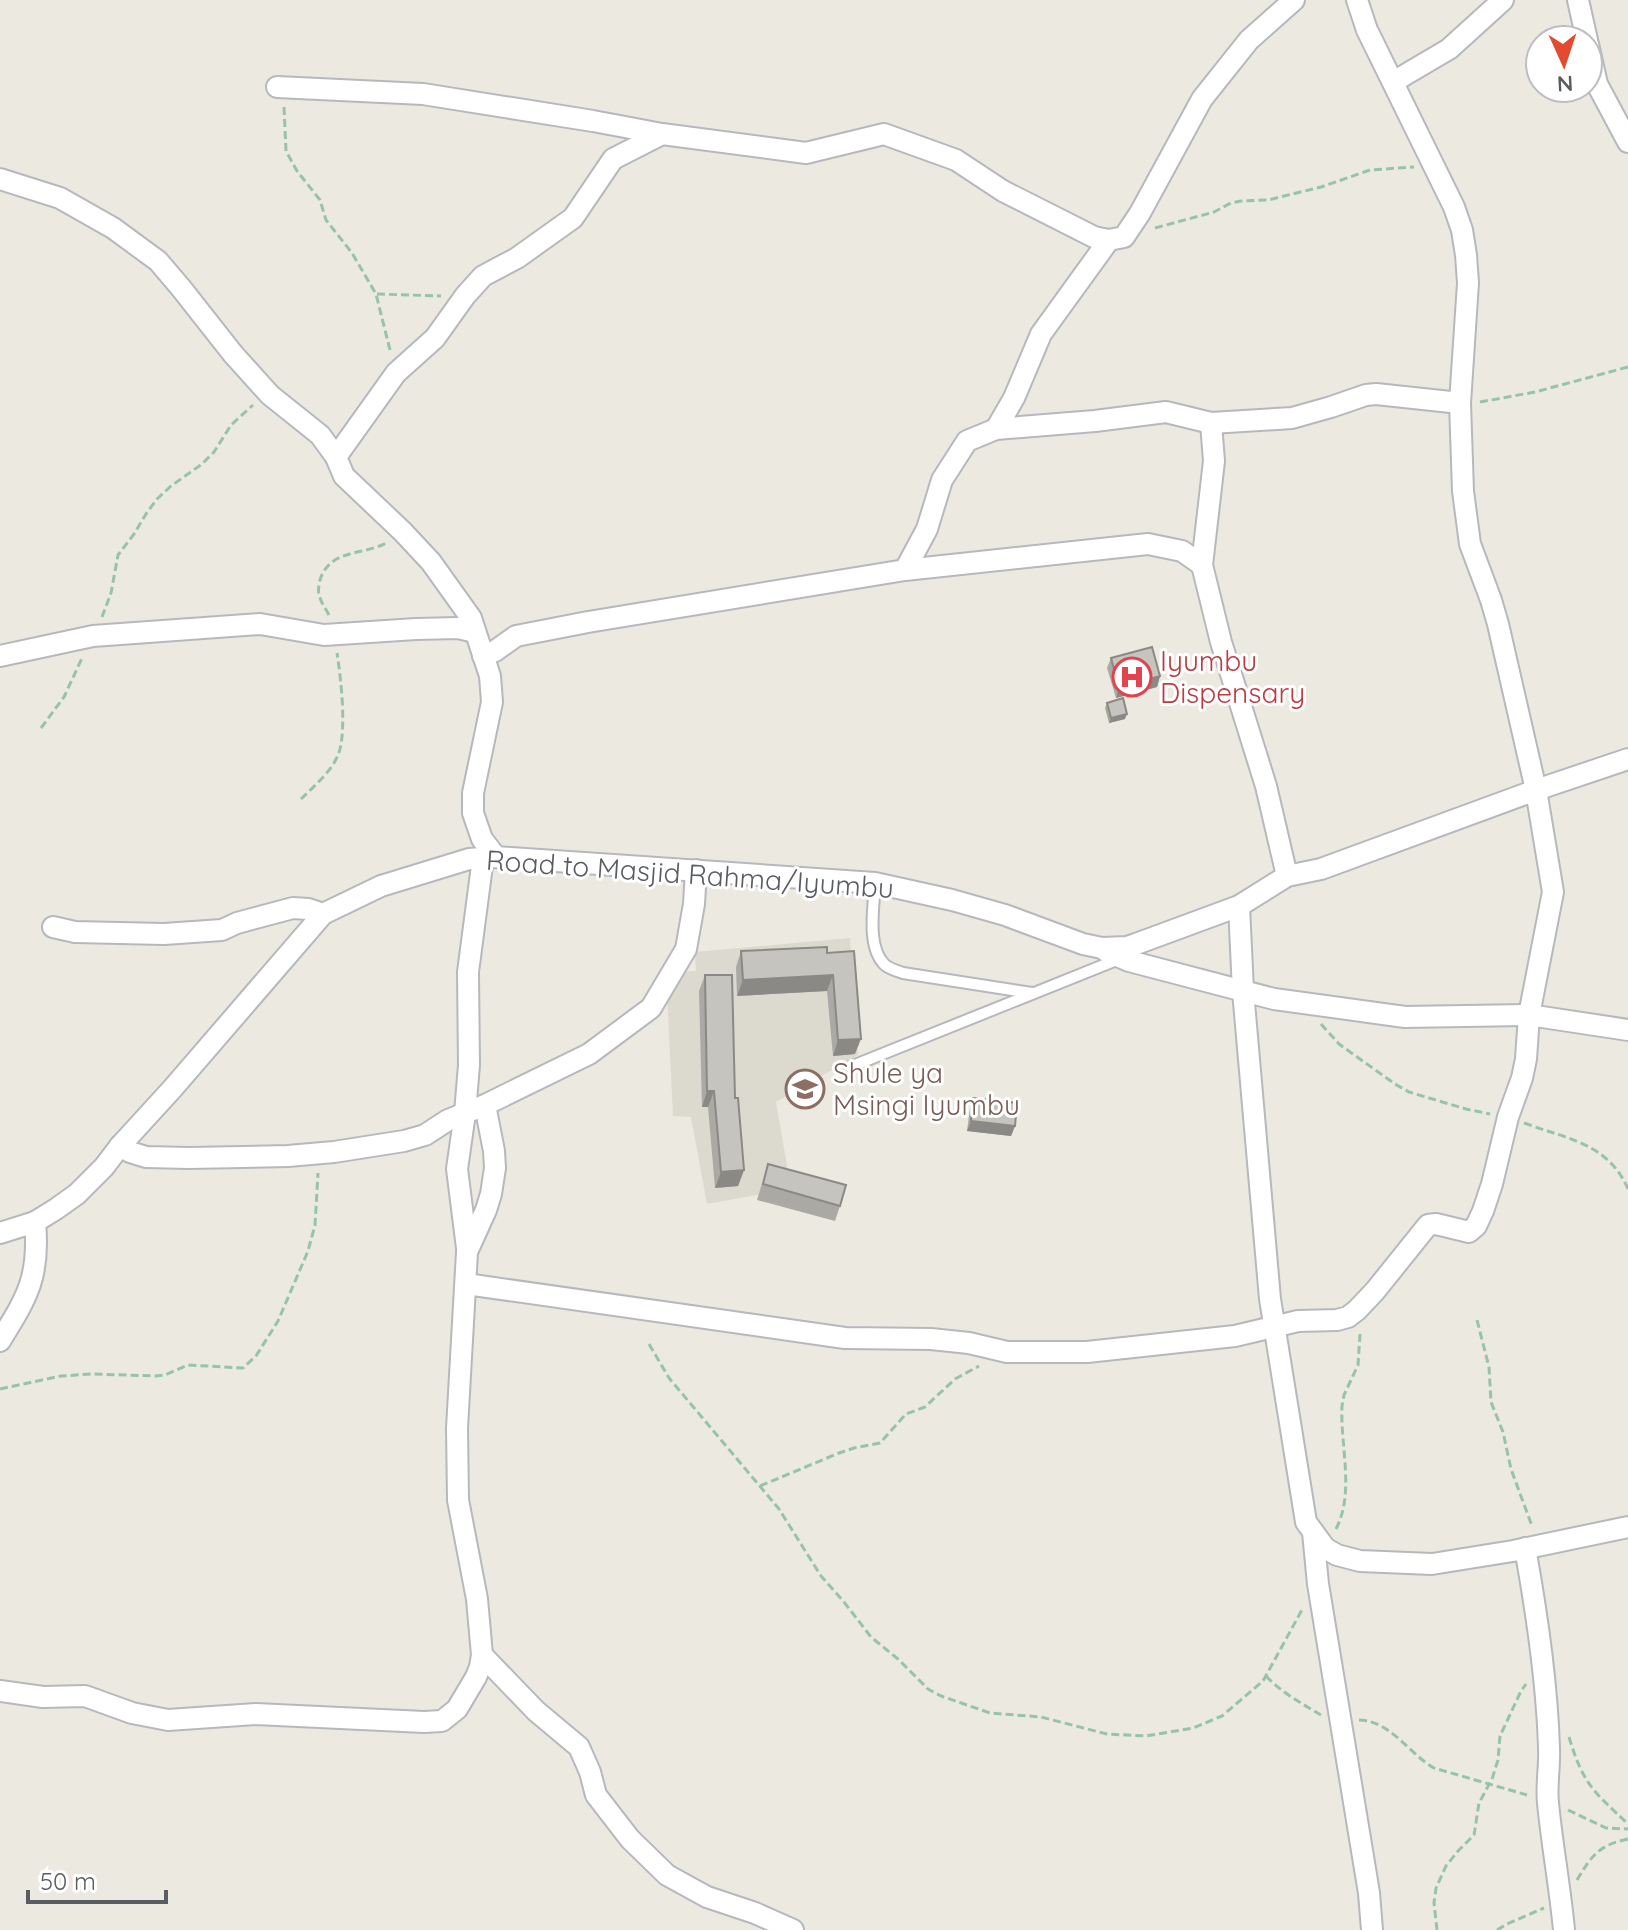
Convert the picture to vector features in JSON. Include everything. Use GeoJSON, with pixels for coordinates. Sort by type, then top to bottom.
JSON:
{"type":"FeatureCollection","features":[{"type":"Feature","properties":{"kind":"street"},"geometry":{"type":"LineString","coordinates":[[996,429],[1014,398],[1041,334],[1116,238],[1140,213],[1202,99],[1249,40],[1294,0]]}},
{"type":"Feature","properties":{"kind":"street"},"geometry":{"type":"LineString","coordinates":[[466,1284],[845,1338],[931,1339],[969,1343],[1007,1352],[1087,1352],[1235,1336],[1307,1320],[1348,1317],[1398,1264],[1428,1225],[1469,1232],[1476,1226],[1492,1184],[1508,1117],[1522,1078],[1529,1015],[1553,892],[1536,790],[1498,624],[1470,544],[1463,491],[1460,403],[1468,283],[1462,230],[1435,167],[1367,30],[1357,0]]}},
{"type":"Feature","properties":{"kind":"street"},"geometry":{"type":"LineString","coordinates":[[1393,82],[1449,49],[1503,0]]}},
{"type":"Feature","properties":{"kind":"street"},"geometry":{"type":"LineString","coordinates":[[1578,0],[1584,24]]}},
{"type":"Feature","properties":{"kind":"street"},"geometry":{"type":"LineString","coordinates":[[277,87],[423,94],[662,134],[806,153],[884,134],[956,160],[1003,191],[1094,237],[1116,238]]}},
{"type":"Feature","properties":{"kind":"street"},"geometry":{"type":"LineString","coordinates":[[1604,97],[1628,142]]}},
{"type":"Feature","properties":{"kind":"street"},"geometry":{"type":"LineString","coordinates":[[336,457],[396,373],[435,338],[483,276],[517,258],[573,218],[613,159],[662,134]]}},
{"type":"Feature","properties":{"kind":"street"},"geometry":{"type":"LineString","coordinates":[[0,179],[60,198],[113,228],[158,261],[270,395],[320,435],[352,486],[431,562],[471,618],[490,676],[492,702],[473,793],[473,813],[489,858],[468,972],[469,1065],[457,1169],[467,1252],[457,1428],[457,1488],[477,1599],[482,1655],[476,1677],[457,1709],[442,1721],[424,1722],[256,1714],[168,1720],[132,1713],[85,1696],[43,1697],[0,1691]]}},
{"type":"Feature","properties":{"kind":"street"},"geometry":{"type":"LineString","coordinates":[[905,570],[927,529],[942,480],[967,441],[996,429],[1166,412],[1211,423],[1292,418],[1376,394],[1460,403]]}},
{"type":"Feature","properties":{"kind":"street"},"geometry":{"type":"LineString","coordinates":[[1211,423],[1214,461],[1202,565],[1221,642],[1266,786],[1287,876]]}},
{"type":"Feature","properties":{"kind":"street"},"geometry":{"type":"LineString","coordinates":[[483,656],[516,636],[905,570],[1148,544],[1182,551],[1202,565]]}},
{"type":"Feature","properties":{"kind":"street"},"geometry":{"type":"LineString","coordinates":[[0,656],[93,636],[260,624],[324,635],[458,628],[475,632]]}},
{"type":"Feature","properties":{"kind":"street","name":"Road to Masjid Rahma/Iyumbu"},"geometry":{"type":"LineString","coordinates":[[0,1233],[35,1222],[77,1194],[104,1167],[323,914],[381,886],[469,859],[696,870],[875,883],[1005,915],[1083,944],[1102,948],[1127,947],[1239,906],[1287,876],[1321,869],[1628,759]]}},
{"type":"Feature","properties":{"kind":"street"},"geometry":{"type":"LineString","coordinates":[[120,1146],[146,1157],[202,1158],[321,1154],[417,1139],[448,1120],[589,1054],[651,1008],[686,949],[696,870]]}},
{"type":"Feature","properties":{"kind":"street"},"geometry":{"type":"LineString","coordinates":[[1239,906],[1243,991],[1273,1327],[1306,1522],[1319,1540],[1337,1555],[1360,1561],[1432,1564],[1628,1527]]}},
{"type":"Feature","properties":{"kind":"street"},"geometry":{"type":"LineString","coordinates":[[53,927],[75,932],[164,934],[222,930],[293,908],[323,914]]}},
{"type":"Feature","properties":{"kind":"street"},"geometry":{"type":"LineString","coordinates":[[1102,948],[1120,959],[1274,999],[1405,1017],[1529,1015],[1628,1030]]}},
{"type":"Feature","properties":{"kind":"street"},"geometry":{"type":"LineString","coordinates":[[467,1252],[486,1210],[494,1176],[494,1151],[485,1105]]}},
{"type":"Feature","properties":{"kind":"street"},"geometry":{"type":"LineString","coordinates":[[0,1341],[31,1283],[36,1257],[35,1222]]}},
{"type":"Feature","properties":{"kind":"street"},"geometry":{"type":"LineString","coordinates":[[1319,1540],[1318,1584],[1342,1720],[1372,1930]]}},
{"type":"Feature","properties":{"kind":"street"},"geometry":{"type":"LineString","coordinates":[[1525,1548],[1543,1676],[1549,1749],[1548,1800],[1564,1930]]}},
{"type":"Feature","properties":{"kind":"street"},"geometry":{"type":"LineString","coordinates":[[482,1655],[536,1711],[579,1747],[596,1795],[630,1839],[667,1875],[707,1897],[793,1930]]}},
{"type":"Feature","properties":{"kind":"lane"},"geometry":{"type":"LineString","coordinates":[[875,883],[872,929],[878,955],[885,965],[903,973],[1034,993]]}},
{"type":"Feature","properties":{"kind":"lane"},"geometry":{"type":"LineString","coordinates":[[850,1067],[1120,959]]}},
{"type":"Feature","properties":{"kind":"path"},"geometry":{"type":"LineString","coordinates":[[277,87],[285,111],[286,151],[320,200],[326,220],[352,253],[376,294],[396,373]]}},
{"type":"Feature","properties":{"kind":"path"},"geometry":{"type":"LineString","coordinates":[[1116,238],[1214,212],[1231,203],[1268,200],[1321,187],[1370,170],[1435,167]]}},
{"type":"Feature","properties":{"kind":"path"},"geometry":{"type":"LineString","coordinates":[[376,294],[465,296]]}},
{"type":"Feature","properties":{"kind":"path"},"geometry":{"type":"LineString","coordinates":[[1460,403],[1497,400],[1628,367]]}},
{"type":"Feature","properties":{"kind":"path"},"geometry":{"type":"LineString","coordinates":[[41,728],[64,697],[101,620],[111,593],[118,555],[146,514],[157,499],[214,452],[231,425],[248,408],[270,395]]}},
{"type":"Feature","properties":{"kind":"path"},"geometry":{"type":"LineString","coordinates":[[1316,1005],[1316,1015],[1322,1026],[1339,1044],[1395,1084],[1409,1092],[1466,1109],[1508,1117],[1591,1148],[1604,1155],[1616,1168],[1628,1189]]}},
{"type":"Feature","properties":{"kind":"path"},"geometry":{"type":"LineString","coordinates":[[0,1389],[61,1376],[156,1376],[188,1365],[247,1366],[278,1321],[312,1240],[321,1154]]}},
{"type":"Feature","properties":{"kind":"path"},"geometry":{"type":"LineString","coordinates":[[1319,1540],[1341,1521],[1345,1505],[1342,1406],[1359,1361],[1357,1310]]}},
{"type":"Feature","properties":{"kind":"path"},"geometry":{"type":"LineString","coordinates":[[649,1344],[669,1378],[779,1509],[821,1576],[871,1637],[928,1689],[941,1696],[990,1713],[1041,1717],[1107,1734],[1161,1735],[1193,1728],[1222,1716],[1266,1676],[1318,1584]]}},
{"type":"Feature","properties":{"kind":"path"},"geometry":{"type":"LineString","coordinates":[[760,1486],[839,1453],[880,1443],[906,1414],[925,1407],[955,1379],[971,1369],[1007,1352]]}},
{"type":"Feature","properties":{"kind":"path"},"geometry":{"type":"LineString","coordinates":[[1266,1676],[1291,1698],[1326,1719],[1377,1723],[1434,1768],[1548,1800],[1606,1828],[1628,1829]]}},
{"type":"Feature","properties":{"kind":"path"},"geometry":{"type":"LineString","coordinates":[[1437,1930],[1434,1903],[1441,1874],[1474,1835],[1479,1803],[1498,1760],[1500,1736],[1521,1691],[1528,1683],[1543,1676]]}},
{"type":"Feature","properties":{"kind":"shaded area"},"geometry":{"type":"Polygon","coordinates":[[[850,938],[858,1055],[776,1102],[791,1189],[707,1204],[691,1117],[673,1116],[666,972],[696,971],[695,952],[850,938]]]}},
{"type":"Feature","properties":{"kind":"building","name":"Iyumbu Dispensary"},"geometry":{"type":"Polygon","coordinates":[[[1152,647],[1160,676],[1119,688],[1111,658],[1152,647]]]}},
{"type":"Feature","properties":{"kind":"building"},"geometry":{"type":"Polygon","coordinates":[[[1123,698],[1127,714],[1111,718],[1107,703],[1123,698]]]}},
{"type":"Feature","properties":{"kind":"building"},"geometry":{"type":"Polygon","coordinates":[[[827,947],[827,953],[854,951],[861,1039],[838,1040],[833,975],[743,980],[741,951],[827,947]]]}},
{"type":"Feature","properties":{"kind":"building"},"geometry":{"type":"Polygon","coordinates":[[[705,975],[732,975],[735,1098],[738,1098],[744,1170],[721,1172],[714,1091],[707,1091],[705,975]]]}},
{"type":"Feature","properties":{"kind":"building"},"geometry":{"type":"Polygon","coordinates":[[[973,1098],[1017,1103],[1015,1126],[971,1121],[973,1098]]]}},
{"type":"Feature","properties":{"kind":"building"},"geometry":{"type":"Polygon","coordinates":[[[768,1164],[846,1185],[840,1206],[763,1184],[768,1164]]]}},
{"type":"Feature","properties":{"kind":"place","name":"Iyumbu Dispensary"},"geometry":{"type":"Point","coordinates":[1132,677]}},
{"type":"Feature","properties":{"kind":"place","name":"Shule ya Msingi Iyumbu"},"geometry":{"type":"Point","coordinates":[805,1089]}}]}
